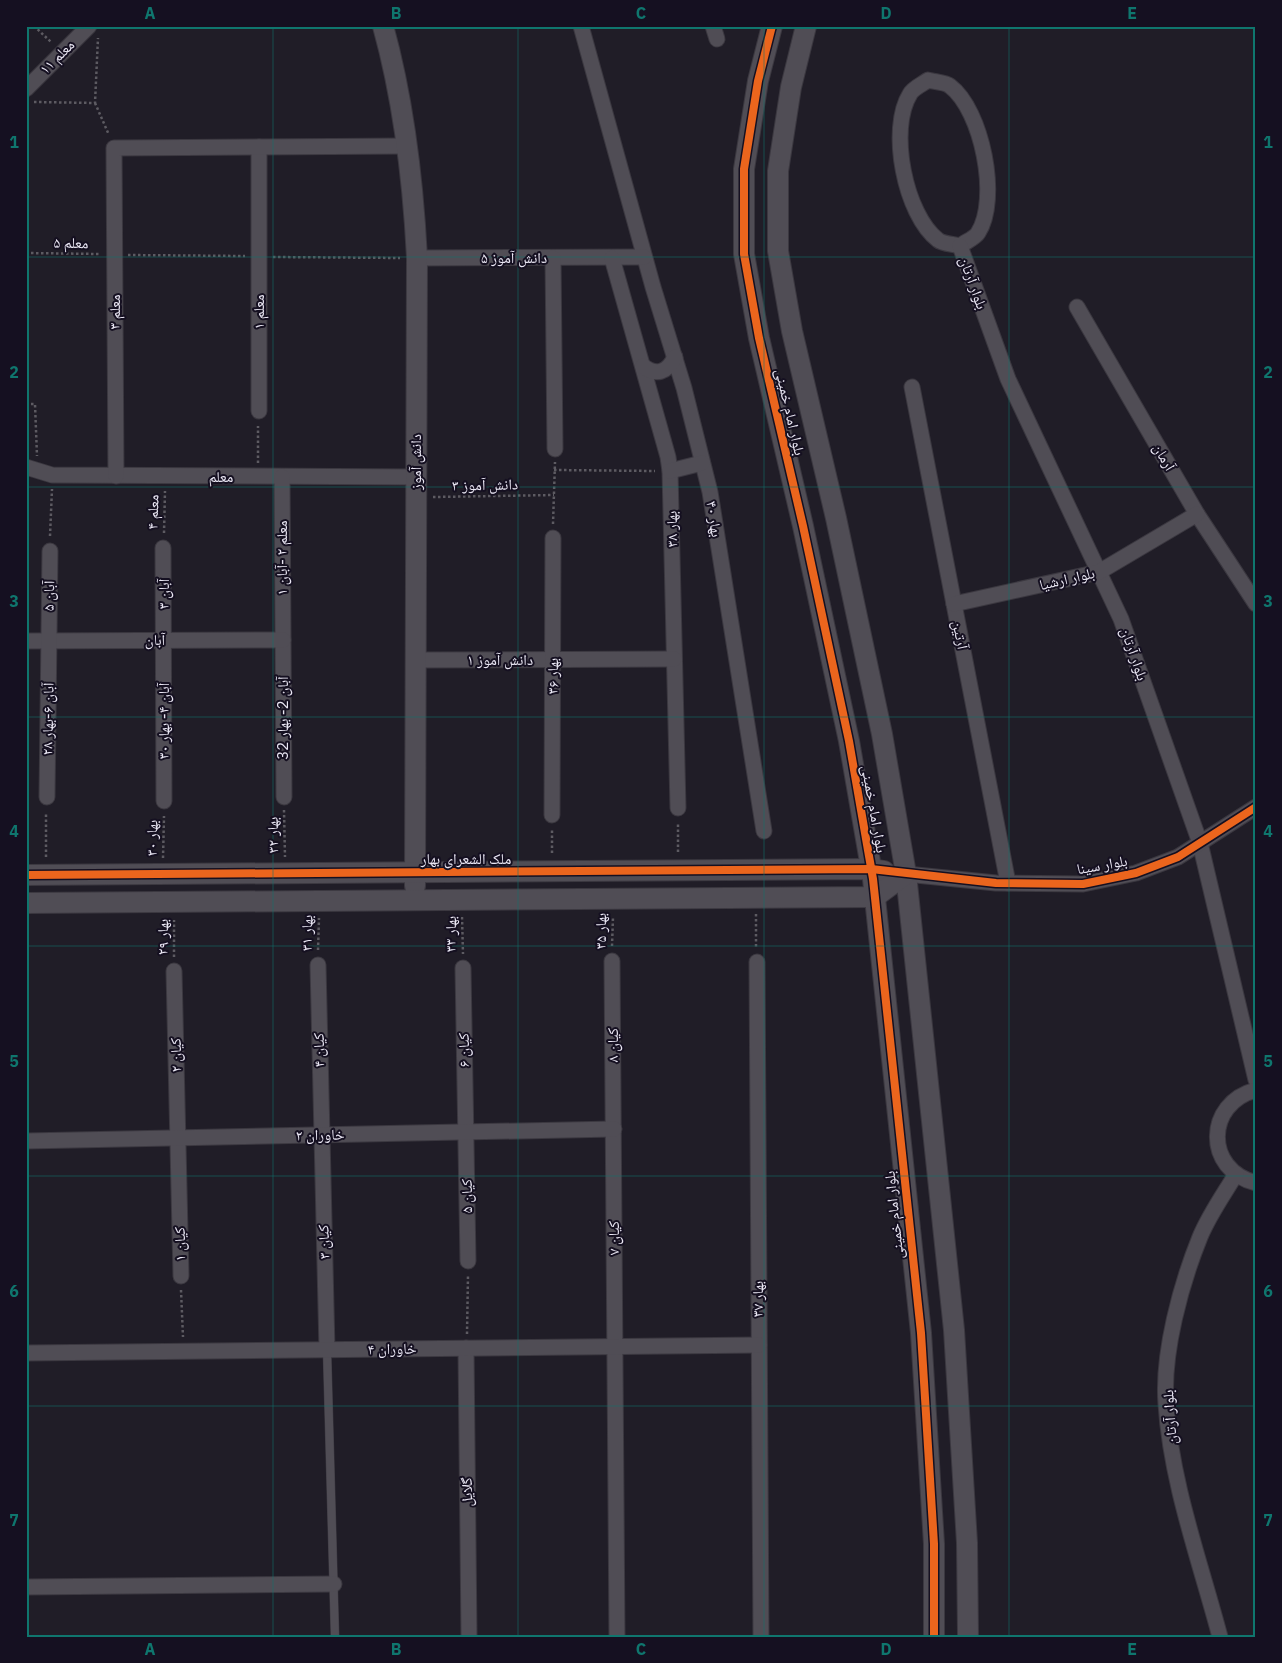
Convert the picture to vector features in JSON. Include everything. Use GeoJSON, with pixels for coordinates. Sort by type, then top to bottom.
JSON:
{"type":"FeatureCollection","features":[{"type":"Feature","properties":{"kind":"street","name":"دانش آموز"},"geometry":{"type":"LineString","coordinates":[[383,26],[392,60],[408,146],[414,198],[417,258],[415,901]]}},
{"type":"Feature","properties":{"kind":"street","name":"بهار ۴۰"},"geometry":{"type":"LineString","coordinates":[[581,26],[710,492],[764,831]]}},
{"type":"Feature","properties":{"kind":"street","name":"بلوار امام خمینی"},"geometry":{"type":"LineString","coordinates":[[772,26],[758,81],[744,169],[744,254],[759,338],[803,526],[847,731],[871,869],[921,1333],[934,1544],[934,1637]]}},
{"type":"Feature","properties":{"kind":"street","name":"بلوار امام خمینی"},"geometry":{"type":"LineString","coordinates":[[806,26],[791,88],[778,171],[778,252],[792,331],[836,518],[882,734],[906,874],[954,1330],[968,1543],[968,1637]]}},
{"type":"Feature","properties":{"kind":"street","name":"معلم ۱۱"},"geometry":{"type":"LineString","coordinates":[[26,89],[62,52],[93,31]]}},
{"type":"Feature","properties":{"kind":"street"},"geometry":{"type":"LineString","coordinates":[[928,80],[949,85],[964,103],[978,133],[984,155],[987,178],[985,211],[978,233],[960,246],[938,241],[923,223],[909,193],[904,171],[900,148],[902,115],[910,93],[928,80]]}},
{"type":"Feature","properties":{"kind":"street"},"geometry":{"type":"LineString","coordinates":[[114,148],[408,146]]}},
{"type":"Feature","properties":{"kind":"street","name":"معلم ۱"},"geometry":{"type":"LineString","coordinates":[[258,411],[259,147]]}},
{"type":"Feature","properties":{"kind":"street","name":"معلم ۳"},"geometry":{"type":"LineString","coordinates":[[114,148],[116,476]]}},
{"type":"Feature","properties":{"kind":"street","name":"بلوار آرتان"},"geometry":{"type":"LineString","coordinates":[[960,246],[1008,379],[1121,619],[1200,842],[1256,1080]]}},
{"type":"Feature","properties":{"kind":"street","name":"دانش آموز ۵"},"geometry":{"type":"LineString","coordinates":[[417,258],[644,257]]}},
{"type":"Feature","properties":{"kind":"street"},"geometry":{"type":"LineString","coordinates":[[553,258],[555,449]]}},
{"type":"Feature","properties":{"kind":"street","name":"بهار ۳۸"},"geometry":{"type":"LineString","coordinates":[[612,258],[668,457],[670,471],[678,808]]}},
{"type":"Feature","properties":{"kind":"street","name":"آرمان"},"geometry":{"type":"LineString","coordinates":[[1077,307],[1197,514],[1256,604]]}},
{"type":"Feature","properties":{"kind":"street"},"geometry":{"type":"LineString","coordinates":[[642,366],[651,372],[661,372],[670,366],[674,357]]}},
{"type":"Feature","properties":{"kind":"street","name":"آرتین"},"geometry":{"type":"LineString","coordinates":[[912,387],[1008,883]]}},
{"type":"Feature","properties":{"kind":"street"},"geometry":{"type":"LineString","coordinates":[[670,471],[702,463]]}},
{"type":"Feature","properties":{"kind":"street","name":"معلم"},"geometry":{"type":"LineString","coordinates":[[39,472],[166,477],[416,477]]}},
{"type":"Feature","properties":{"kind":"street","name":"معلم ۲ -آبان ۱"},"geometry":{"type":"LineString","coordinates":[[282,477],[283,640]]}},
{"type":"Feature","properties":{"kind":"street","name":"بلوار ارشیا"},"geometry":{"type":"LineString","coordinates":[[954,604],[1099,572],[1197,514]]}},
{"type":"Feature","properties":{"kind":"street","name":"بهار ۳۶"},"geometry":{"type":"LineString","coordinates":[[552,814],[553,538]]}},
{"type":"Feature","properties":{"kind":"street","name":"آبان ۳"},"geometry":{"type":"LineString","coordinates":[[163,548],[164,640]]}},
{"type":"Feature","properties":{"kind":"street","name":"آبان ۵"},"geometry":{"type":"LineString","coordinates":[[49,641],[50,551]]}},
{"type":"Feature","properties":{"kind":"street","name":"آبان ۴- بهار ۳۰"},"geometry":{"type":"LineString","coordinates":[[164,640],[164,801]]}},
{"type":"Feature","properties":{"kind":"street","name":"آبان"},"geometry":{"type":"LineString","coordinates":[[26,641],[283,640]]}},
{"type":"Feature","properties":{"kind":"street","name":"آبان 2- بهار 32"},"geometry":{"type":"LineString","coordinates":[[283,640],[284,797]]}},
{"type":"Feature","properties":{"kind":"street","name":"آبان ۶-بهار ۲۸"},"geometry":{"type":"LineString","coordinates":[[47,797],[49,641]]}},
{"type":"Feature","properties":{"kind":"street","name":"دانش آموز ۱"},"geometry":{"type":"LineString","coordinates":[[416,660],[674,659]]}},
{"type":"Feature","properties":{"kind":"street","name":"بلوار سینا"},"geometry":{"type":"LineString","coordinates":[[906,874],[1008,883],[1083,884],[1136,874],[1178,857],[1256,807]]}},
{"type":"Feature","properties":{"kind":"street","name":"ملک الشعرای بهار"},"geometry":{"type":"LineString","coordinates":[[36,875],[871,869],[906,874]]}},
{"type":"Feature","properties":{"kind":"street"},"geometry":{"type":"LineString","coordinates":[[26,904],[874,897],[906,874]]}},
{"type":"Feature","properties":{"kind":"street","name":"کیان ۸"},"geometry":{"type":"LineString","coordinates":[[612,961],[614,1129]]}},
{"type":"Feature","properties":{"kind":"street","name":"بهار ۳۷"},"geometry":{"type":"LineString","coordinates":[[756,962],[761,1637]]}},
{"type":"Feature","properties":{"kind":"street","name":"کیان ۴"},"geometry":{"type":"LineString","coordinates":[[318,965],[321,1135]]}},
{"type":"Feature","properties":{"kind":"street","name":"کیان ۶"},"geometry":{"type":"LineString","coordinates":[[463,968],[466,1132]]}},
{"type":"Feature","properties":{"kind":"street","name":"کیان ۲"},"geometry":{"type":"LineString","coordinates":[[174,971],[178,1138]]}},
{"type":"Feature","properties":{"kind":"street"},"geometry":{"type":"LineString","coordinates":[[1256,1090],[1235,1099],[1226,1108],[1217,1130],[1220,1155],[1236,1174],[1256,1183]]}},
{"type":"Feature","properties":{"kind":"street","name":"خاوران ۲"},"geometry":{"type":"LineString","coordinates":[[26,1141],[614,1129]]}},
{"type":"Feature","properties":{"kind":"street","name":"کیان ۷"},"geometry":{"type":"LineString","coordinates":[[614,1129],[617,1637]]}},
{"type":"Feature","properties":{"kind":"street","name":"کیان ۵"},"geometry":{"type":"LineString","coordinates":[[466,1132],[468,1261]]}},
{"type":"Feature","properties":{"kind":"street","name":"کیان ۳"},"geometry":{"type":"LineString","coordinates":[[321,1135],[327,1350]]}},
{"type":"Feature","properties":{"kind":"street","name":"کیان ۱"},"geometry":{"type":"LineString","coordinates":[[178,1138],[181,1276]]}},
{"type":"Feature","properties":{"kind":"street","name":"بلوار آرتان"},"geometry":{"type":"LineString","coordinates":[[1220,1637],[1174,1467],[1166,1402],[1170,1336],[1184,1285],[1201,1235],[1236,1174]]}},
{"type":"Feature","properties":{"kind":"street","name":"خاوران ۴"},"geometry":{"type":"LineString","coordinates":[[26,1353],[759,1345]]}},
{"type":"Feature","properties":{"kind":"street","name":"گلایل"},"geometry":{"type":"LineString","coordinates":[[466,1348],[468,1637]]}},
{"type":"Feature","properties":{"kind":"street"},"geometry":{"type":"LineString","coordinates":[[26,1587],[334,1584]]}},
{"type":"Feature","properties":{"kind":"lane"},"geometry":{"type":"LineString","coordinates":[[327,1350],[335,1637]]}},
{"type":"Feature","properties":{"kind":"path"},"geometry":{"type":"LineString","coordinates":[[34,26],[62,52]]}},
{"type":"Feature","properties":{"kind":"path"},"geometry":{"type":"LineString","coordinates":[[93,31],[96,103],[114,148]]}},
{"type":"Feature","properties":{"kind":"path"},"geometry":{"type":"LineString","coordinates":[[26,102],[96,103]]}},
{"type":"Feature","properties":{"kind":"path"},"geometry":{"type":"LineString","coordinates":[[26,404],[35,404],[39,472],[50,551]]}},
{"type":"Feature","properties":{"kind":"path"},"geometry":{"type":"LineString","coordinates":[[257,477],[258,411]]}},
{"type":"Feature","properties":{"kind":"path"},"geometry":{"type":"LineString","coordinates":[[553,538],[555,449]]}},
{"type":"Feature","properties":{"kind":"path"},"geometry":{"type":"LineString","coordinates":[[554,470],[670,471]]}},
{"type":"Feature","properties":{"kind":"path"},"geometry":{"type":"LineString","coordinates":[[36,875],[47,797]]}},
{"type":"Feature","properties":{"kind":"path"},"geometry":{"type":"LineString","coordinates":[[678,808],[678,871]]}},
{"type":"Feature","properties":{"kind":"path"},"geometry":{"type":"LineString","coordinates":[[552,814],[552,872]]}},
{"type":"Feature","properties":{"kind":"path"},"geometry":{"type":"LineString","coordinates":[[756,898],[756,962]]}},
{"type":"Feature","properties":{"kind":"path"},"geometry":{"type":"LineString","coordinates":[[466,1348],[468,1261]]}},
{"type":"Feature","properties":{"kind":"cycle path"},"geometry":{"type":"LineString","coordinates":[[772,26],[758,81],[744,169],[744,254],[759,338],[803,526],[849,741],[873,879],[921,1333],[934,1544],[934,1637]]}},
{"type":"Feature","properties":{"kind":"cycle path"},"geometry":{"type":"LineString","coordinates":[[26,875],[871,869],[996,883],[1083,884],[1136,873],[1178,857],[1256,807]]}}]}
